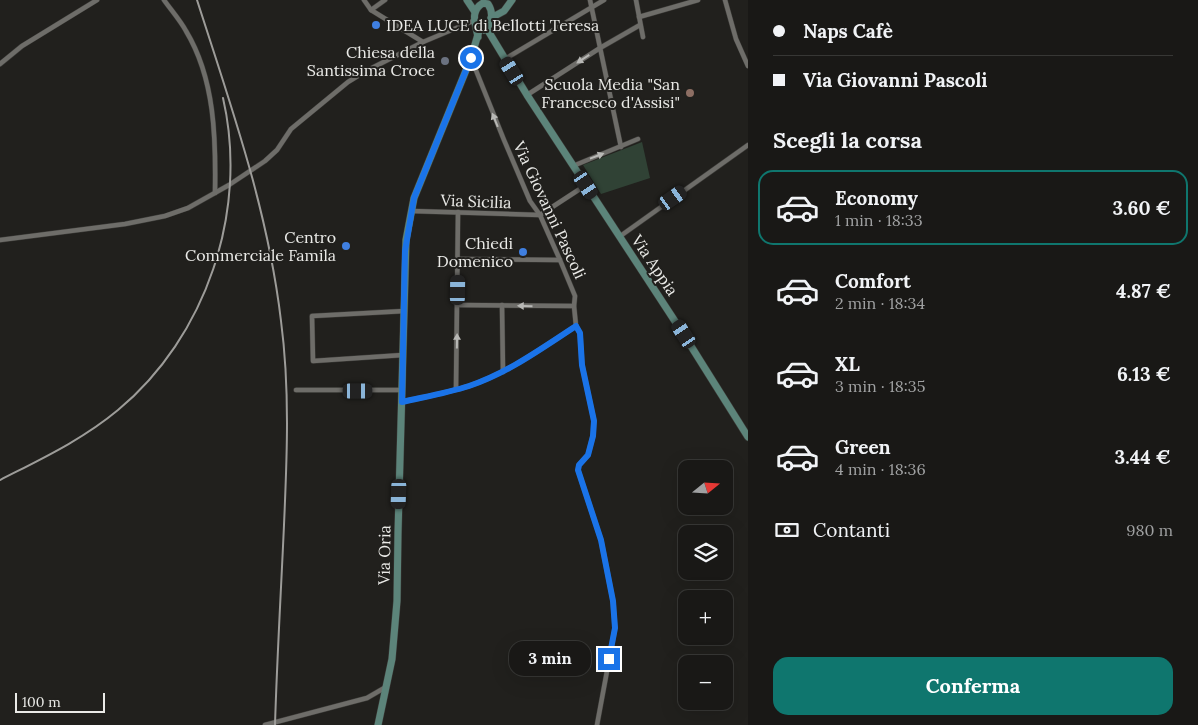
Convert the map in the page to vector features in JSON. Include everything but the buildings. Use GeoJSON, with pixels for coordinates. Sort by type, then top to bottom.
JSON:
{"type":"FeatureCollection","features":[{"type":"Feature","properties":{"kind":"main road"},"geometry":{"type":"LineString","coordinates":[[491,18],[504,11],[512,0]]}},
{"type":"Feature","properties":{"kind":"main road"},"geometry":{"type":"LineString","coordinates":[[487,2],[491,9],[491,18],[487,29],[478,33],[473,21],[471,6],[477,7],[487,2]]}},
{"type":"Feature","properties":{"kind":"main road","name":"Via Appia"},"geometry":{"type":"LineString","coordinates":[[487,29],[527,95],[684,334],[748,437]]}},
{"type":"Feature","properties":{"kind":"main road","name":"Via Oria"},"geometry":{"type":"LineString","coordinates":[[378,725],[392,659],[397,601],[405,251],[414,198],[471,58],[478,33]]}},
{"type":"Feature","properties":{"kind":"street"},"geometry":{"type":"LineString","coordinates":[[0,64],[22,46],[97,0]]}},
{"type":"Feature","properties":{"kind":"street"},"geometry":{"type":"LineString","coordinates":[[164,0],[186,31],[196,50],[210,96],[214,132],[215,193]]}},
{"type":"Feature","properties":{"kind":"street"},"geometry":{"type":"LineString","coordinates":[[364,0],[371,10],[423,42]]}},
{"type":"Feature","properties":{"kind":"street"},"geometry":{"type":"LineString","coordinates":[[371,10],[385,0]]}},
{"type":"Feature","properties":{"kind":"street"},"geometry":{"type":"LineString","coordinates":[[590,0],[621,147]]}},
{"type":"Feature","properties":{"kind":"street"},"geometry":{"type":"LineString","coordinates":[[505,59],[604,0]]}},
{"type":"Feature","properties":{"kind":"street"},"geometry":{"type":"LineString","coordinates":[[636,0],[643,37]]}},
{"type":"Feature","properties":{"kind":"street"},"geometry":{"type":"LineString","coordinates":[[639,17],[698,0]]}},
{"type":"Feature","properties":{"kind":"street"},"geometry":{"type":"LineString","coordinates":[[725,0],[736,39],[748,66]]}},
{"type":"Feature","properties":{"kind":"street"},"geometry":{"type":"LineString","coordinates":[[0,240],[62,233],[157,218],[188,208],[244,176],[265,161],[277,150],[291,128],[348,82],[423,42],[473,21]]}},
{"type":"Feature","properties":{"kind":"street"},"geometry":{"type":"LineString","coordinates":[[527,95],[600,48],[640,25]]}},
{"type":"Feature","properties":{"kind":"street","name":"Via Giovanni Pascoli"},"geometry":{"type":"LineString","coordinates":[[471,58],[530,200],[540,215],[575,296],[576,326],[580,333],[582,365],[594,421],[593,436],[588,455],[579,465],[578,470],[601,540],[613,601],[615,628],[597,725]]}},
{"type":"Feature","properties":{"kind":"street"},"geometry":{"type":"LineString","coordinates":[[573,166],[638,139]]}},
{"type":"Feature","properties":{"kind":"street"},"geometry":{"type":"LineString","coordinates":[[619,237],[748,145]]}},
{"type":"Feature","properties":{"kind":"street"},"geometry":{"type":"LineString","coordinates":[[540,215],[586,185]]}},
{"type":"Feature","properties":{"kind":"street","name":"Via Sicilia"},"geometry":{"type":"LineString","coordinates":[[411,211],[540,215]]}},
{"type":"Feature","properties":{"kind":"street"},"geometry":{"type":"LineString","coordinates":[[456,389],[458,212]]}},
{"type":"Feature","properties":{"kind":"street"},"geometry":{"type":"LineString","coordinates":[[458,259],[560,260]]}},
{"type":"Feature","properties":{"kind":"street"},"geometry":{"type":"LineString","coordinates":[[457,305],[574,306]]}},
{"type":"Feature","properties":{"kind":"street"},"geometry":{"type":"LineString","coordinates":[[502,305],[503,372]]}},
{"type":"Feature","properties":{"kind":"street"},"geometry":{"type":"LineString","coordinates":[[403,355],[312,361],[312,316],[405,311]]}},
{"type":"Feature","properties":{"kind":"street"},"geometry":{"type":"LineString","coordinates":[[402,402],[470,386],[503,372],[576,326]]}},
{"type":"Feature","properties":{"kind":"street"},"geometry":{"type":"LineString","coordinates":[[296,390],[402,390]]}},
{"type":"Feature","properties":{"kind":"street"},"geometry":{"type":"LineString","coordinates":[[265,725],[367,698],[386,687]]}},
{"type":"Feature","properties":{"kind":"green space"},"geometry":{"type":"Polygon","coordinates":[[[642,142],[650,178],[601,194],[583,165],[642,142]]]}},
{"type":"Feature","properties":{"kind":"railway"},"geometry":{"type":"LineString","coordinates":[[197,0],[258,199],[275,280],[284,347],[287,448],[275,725]]}},
{"type":"Feature","properties":{"kind":"railway"},"geometry":{"type":"LineString","coordinates":[[0,480],[90,431],[118,410],[149,380],[175,346],[197,309],[213,269],[224,227],[230,184],[230,141],[223,98]]}},
{"type":"Feature","properties":{"kind":"place","name":"IDEA LUCE di Bellotti Teresa"},"geometry":{"type":"Point","coordinates":[376,25]}},
{"type":"Feature","properties":{"kind":"place","name":"Chiesa della Santissima Croce"},"geometry":{"type":"Point","coordinates":[445,61]}},
{"type":"Feature","properties":{"kind":"place","name":"Scuola Media \"San Francesco d'Assisi\""},"geometry":{"type":"Point","coordinates":[690,93]}},
{"type":"Feature","properties":{"kind":"place","name":"Centro Commerciale Famila"},"geometry":{"type":"Point","coordinates":[346,246]}},
{"type":"Feature","properties":{"kind":"place","name":"Chiedi Domenico"},"geometry":{"type":"Point","coordinates":[523,252]}},
{"type":"Feature","properties":{"kind":"route"},"geometry":{"type":"LineString","coordinates":[[471,58],[414,198],[411,211],[405,251],[402,402],[470,386],[503,372],[576,326],[580,333],[582,365],[594,421],[593,436],[588,455],[579,465],[578,470],[601,540],[613,601],[615,628],[609,659]]}}]}
